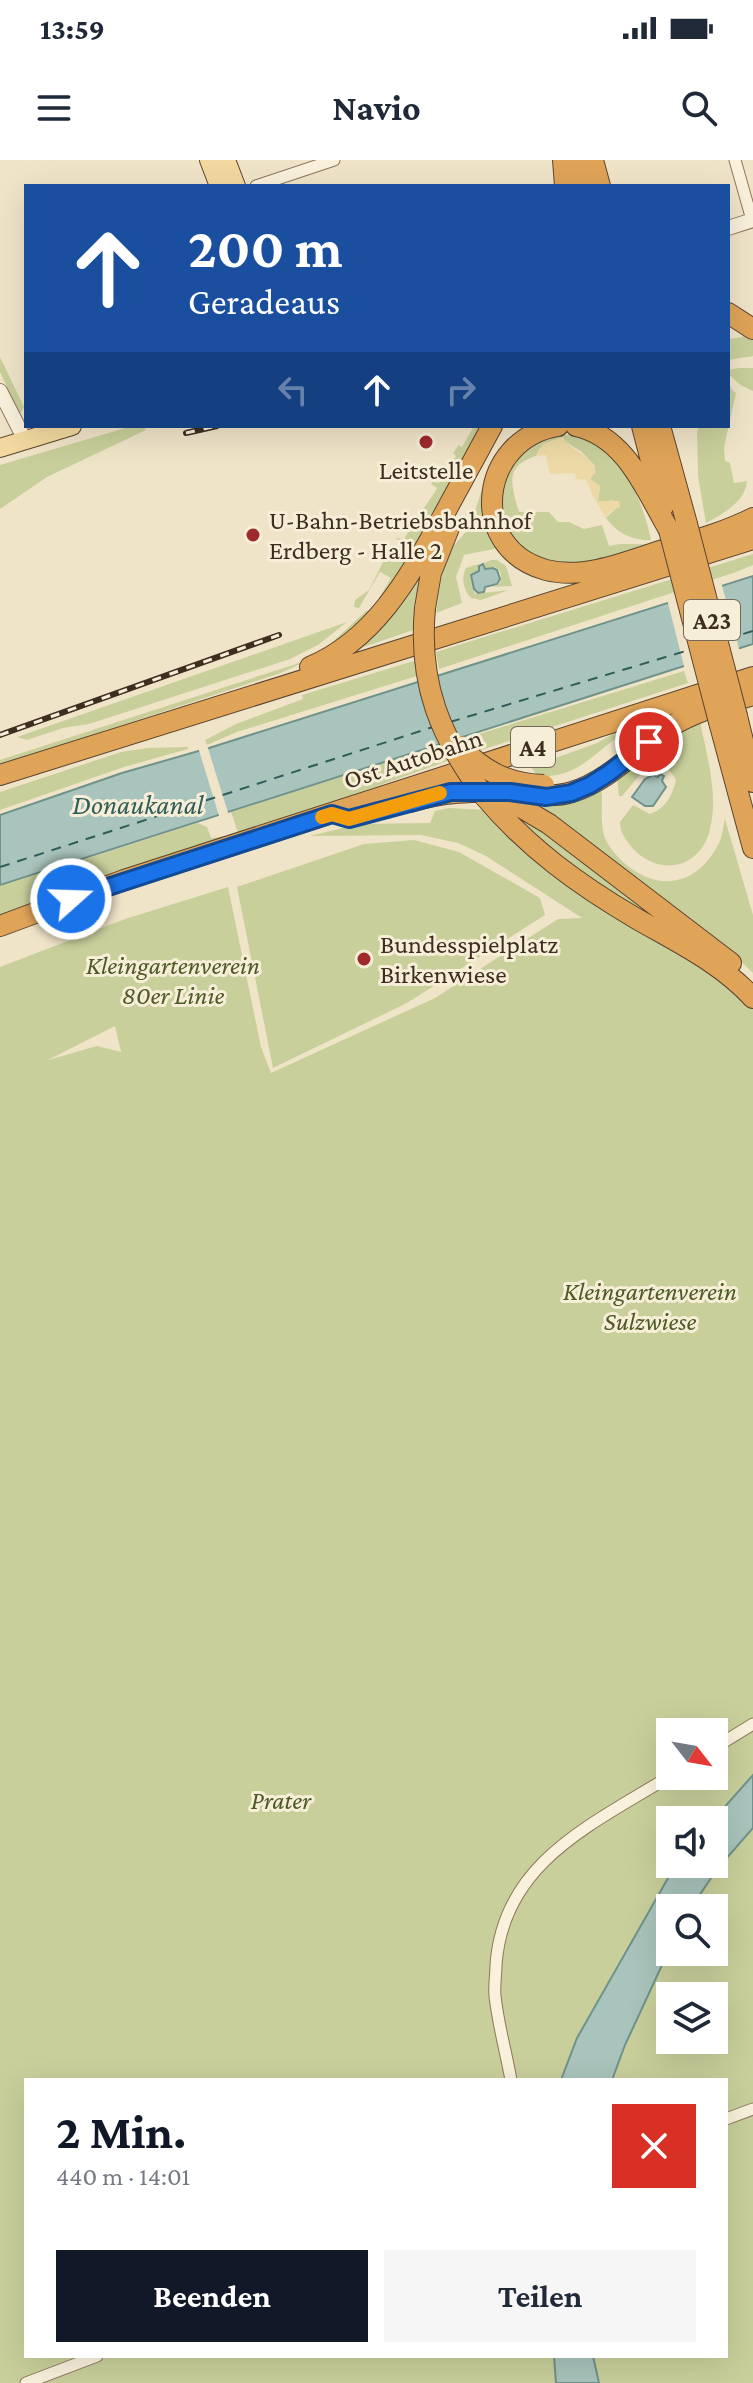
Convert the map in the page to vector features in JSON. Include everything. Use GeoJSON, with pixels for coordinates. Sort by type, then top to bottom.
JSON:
{"type":"FeatureCollection","features":[{"type":"Feature","properties":{"kind":"highway"},"geometry":{"type":"LineString","coordinates":[[565,184],[569,160]]}},
{"type":"Feature","properties":{"kind":"highway"},"geometry":{"type":"LineString","coordinates":[[569,160],[573,184]]}},
{"type":"Feature","properties":{"kind":"highway"},"geometry":{"type":"LineString","coordinates":[[569,160],[580,184]]}},
{"type":"Feature","properties":{"kind":"highway"},"geometry":{"type":"LineString","coordinates":[[500,428],[444,540],[431,573],[423,644],[426,678],[443,730],[471,779],[503,819],[543,857],[623,911],[697,954],[728,975],[753,998]]}},
{"type":"Feature","properties":{"kind":"highway"},"geometry":{"type":"LineString","coordinates":[[261,692],[266,684],[329,657],[383,614],[500,428]]}},
{"type":"Feature","properties":{"kind":"highway"},"geometry":{"type":"LineString","coordinates":[[550,428],[520,442],[506,457],[494,482],[492,501],[497,527],[513,550],[533,565],[561,572],[602,568],[721,532],[753,518]]}},
{"type":"Feature","properties":{"kind":"highway"},"geometry":{"type":"LineString","coordinates":[[583,428],[616,446],[678,527]]}},
{"type":"Feature","properties":{"kind":"highway","name":"A23"},"geometry":{"type":"LineString","coordinates":[[643,428],[678,527]]}},
{"type":"Feature","properties":{"kind":"highway","name":"A23"},"geometry":{"type":"LineString","coordinates":[[660,428],[678,527],[728,719],[753,848]]}},
{"type":"Feature","properties":{"kind":"highway"},"geometry":{"type":"LineString","coordinates":[[261,692],[476,616],[753,526]]}},
{"type":"Feature","properties":{"kind":"highway"},"geometry":{"type":"LineString","coordinates":[[0,775],[753,539]]}},
{"type":"Feature","properties":{"kind":"highway","name":"Ost Autobahn"},"geometry":{"type":"LineString","coordinates":[[0,926],[124,880],[753,677]]}},
{"type":"Feature","properties":{"kind":"highway"},"geometry":{"type":"LineString","coordinates":[[443,730],[490,772],[511,781],[544,785],[578,778],[642,731],[669,717],[753,692]]}},
{"type":"Feature","properties":{"kind":"highway"},"geometry":{"type":"LineString","coordinates":[[332,814],[349,819],[440,793],[482,792],[546,797],[571,793],[609,773],[685,718],[753,692]]}},
{"type":"Feature","properties":{"kind":"highway"},"geometry":{"type":"LineString","coordinates":[[728,719],[753,744]]}},
{"type":"Feature","properties":{"kind":"highway","name":"A23"},"geometry":{"type":"LineString","coordinates":[[728,719],[753,782]]}},
{"type":"Feature","properties":{"kind":"highway"},"geometry":{"type":"LineString","coordinates":[[482,792],[522,808],[549,824],[701,938],[753,986]]}},
{"type":"Feature","properties":{"kind":"main road"},"geometry":{"type":"LineString","coordinates":[[209,160],[218,184]]}},
{"type":"Feature","properties":{"kind":"main road"},"geometry":{"type":"LineString","coordinates":[[226,160],[235,184]]}},
{"type":"Feature","properties":{"kind":"main road"},"geometry":{"type":"LineString","coordinates":[[0,448],[65,428]]}},
{"type":"Feature","properties":{"kind":"street"},"geometry":{"type":"LineString","coordinates":[[262,184],[334,160]]}},
{"type":"Feature","properties":{"kind":"street"},"geometry":{"type":"LineString","coordinates":[[730,227],[752,220],[735,160]]}},
{"type":"Feature","properties":{"kind":"street"},"geometry":{"type":"LineString","coordinates":[[0,391],[25,440]]}},
{"type":"Feature","properties":{"kind":"street"},"geometry":{"type":"LineString","coordinates":[[728,1739],[753,1724]]}},
{"type":"Feature","properties":{"kind":"street"},"geometry":{"type":"LineString","coordinates":[[511,2078],[495,1993],[498,1946],[514,1900],[531,1873],[556,1849],[656,1785]]}},
{"type":"Feature","properties":{"kind":"street"},"geometry":{"type":"LineString","coordinates":[[728,2118],[753,2109]]}},
{"type":"Feature","properties":{"kind":"street"},"geometry":{"type":"LineString","coordinates":[[26,2383],[92,2358]]}},
{"type":"Feature","properties":{"kind":"green space"},"geometry":{"type":"Polygon","coordinates":[[[742,333],[753,340],[753,356],[730,360],[730,339],[743,337],[742,333]]]}},
{"type":"Feature","properties":{"kind":"green space"},"geometry":{"type":"Polygon","coordinates":[[[0,357],[24,407],[20,414],[0,372],[0,357]]]}},
{"type":"Feature","properties":{"kind":"green space"},"geometry":{"type":"Polygon","coordinates":[[[753,368],[753,391],[730,376],[730,370],[753,368]]]}},
{"type":"Feature","properties":{"kind":"green space"},"geometry":{"type":"Polygon","coordinates":[[[730,385],[736,393],[730,420],[730,385]]]}},
{"type":"Feature","properties":{"kind":"green space"},"geometry":{"type":"Polygon","coordinates":[[[125,428],[146,430],[47,477],[0,509],[0,465],[125,428]]]}},
{"type":"Feature","properties":{"kind":"green space"},"geometry":{"type":"Polygon","coordinates":[[[473,428],[480,428],[412,554],[384,597],[379,598],[391,578],[380,572],[359,608],[354,607],[355,600],[369,590],[386,556],[394,559],[402,544],[396,538],[404,539],[437,488],[431,484],[433,481],[439,483],[456,456],[453,453],[459,445],[462,447],[473,428]]]}},
{"type":"Feature","properties":{"kind":"green space"},"geometry":{"type":"Polygon","coordinates":[[[698,428],[728,428],[725,461],[730,463],[734,483],[747,481],[738,501],[706,523],[698,476],[698,428]]]}},
{"type":"Feature","properties":{"kind":"green space"},"geometry":{"type":"Polygon","coordinates":[[[561,435],[593,441],[617,462],[633,486],[651,540],[631,537],[610,523],[606,518],[616,508],[612,500],[598,501],[600,486],[590,479],[595,466],[582,452],[566,442],[540,448],[536,456],[518,465],[512,478],[519,512],[549,512],[558,522],[569,522],[584,529],[602,525],[609,546],[656,543],[643,552],[571,565],[535,558],[511,537],[502,515],[501,489],[510,467],[529,446],[561,435]]]}},
{"type":"Feature","properties":{"kind":"green space"},"geometry":{"type":"Polygon","coordinates":[[[495,464],[504,547],[464,555],[456,577],[462,603],[436,613],[441,580],[451,549],[470,527],[483,486],[495,464]]]}},
{"type":"Feature","properties":{"kind":"green space"},"geometry":{"type":"Polygon","coordinates":[[[428,552],[416,629],[352,651],[428,552]]]}},
{"type":"Feature","properties":{"kind":"green space"},"geometry":{"type":"Polygon","coordinates":[[[753,554],[753,565],[736,572],[439,669],[436,652],[753,554]]]}},
{"type":"Feature","properties":{"kind":"green space"},"geometry":{"type":"Polygon","coordinates":[[[491,560],[506,566],[512,586],[491,587],[498,585],[501,578],[495,567],[485,568],[484,563],[491,560]]]}},
{"type":"Feature","properties":{"kind":"green space"},"geometry":{"type":"Polygon","coordinates":[[[478,564],[480,570],[470,576],[475,594],[509,590],[481,600],[471,598],[463,579],[466,568],[478,564]]]}},
{"type":"Feature","properties":{"kind":"green space"},"geometry":{"type":"Polygon","coordinates":[[[374,610],[330,646],[281,673],[0,765],[0,760],[299,663],[326,648],[366,611],[374,610]]]}},
{"type":"Feature","properties":{"kind":"green space"},"geometry":{"type":"Polygon","coordinates":[[[347,622],[318,645],[290,659],[89,724],[63,728],[27,740],[17,737],[347,622]]]}},
{"type":"Feature","properties":{"kind":"green space"},"geometry":{"type":"Polygon","coordinates":[[[417,660],[423,674],[237,732],[207,745],[205,740],[236,724],[303,699],[302,695],[417,660]]]}},
{"type":"Feature","properties":{"kind":"green space"},"geometry":{"type":"Polygon","coordinates":[[[684,671],[688,683],[478,751],[471,745],[469,737],[684,671]]]}},
{"type":"Feature","properties":{"kind":"green space"},"geometry":{"type":"Polygon","coordinates":[[[665,713],[625,732],[575,769],[551,776],[537,776],[531,767],[597,743],[618,731],[665,713]]]}},
{"type":"Feature","properties":{"kind":"green space"},"geometry":{"type":"Polygon","coordinates":[[[699,717],[712,787],[710,829],[705,843],[687,861],[675,865],[651,862],[629,844],[620,822],[633,805],[650,814],[664,805],[676,780],[666,767],[649,764],[619,796],[617,778],[699,717]]]}},
{"type":"Feature","properties":{"kind":"green space"},"geometry":{"type":"Polygon","coordinates":[[[440,745],[450,760],[239,836],[231,812],[440,745]]]}},
{"type":"Feature","properties":{"kind":"green space"},"geometry":{"type":"Polygon","coordinates":[[[188,747],[0,810],[0,792],[121,752],[188,747]]]}},
{"type":"Feature","properties":{"kind":"green space"},"geometry":{"type":"Polygon","coordinates":[[[600,789],[603,831],[608,844],[623,862],[650,878],[677,880],[700,868],[719,843],[725,819],[753,915],[753,973],[719,940],[533,805],[600,789]]]}},
{"type":"Feature","properties":{"kind":"green space"},"geometry":{"type":"Polygon","coordinates":[[[500,804],[513,808],[722,962],[566,864],[500,804]]]}},
{"type":"Feature","properties":{"kind":"green space","name":"Prater"},"geometry":{"type":"Polygon","coordinates":[[[449,808],[487,810],[702,964],[753,1008],[753,2383],[0,2383],[0,967],[125,919],[228,887],[261,1047],[271,1073],[435,998],[558,919],[582,918],[486,856],[458,843],[421,835],[310,836],[359,824],[430,823],[435,811],[449,808]],[[115,1026],[48,1060],[97,1046],[121,1052],[115,1026]]]}},
{"type":"Feature","properties":{"kind":"green space"},"geometry":{"type":"Polygon","coordinates":[[[198,823],[207,827],[211,838],[225,836],[226,840],[0,918],[0,886],[198,823]]]}},
{"type":"Feature","properties":{"kind":"green space","name":"Bundesspielplatz Birkenwiese"},"geometry":{"type":"Polygon","coordinates":[[[414,840],[459,852],[540,898],[545,915],[407,1003],[273,1068],[237,887],[364,844],[414,840]]]}},
{"type":"Feature","properties":{"kind":"sand"},"geometry":{"type":"Polygon","coordinates":[[[563,437],[594,466],[596,472],[590,479],[600,486],[598,501],[619,501],[620,507],[606,518],[586,480],[576,479],[575,473],[550,474],[546,455],[536,456],[543,444],[563,437]]]}},
{"type":"Feature","properties":{"kind":"water"},"geometry":{"type":"Polygon","coordinates":[[[483,564],[485,569],[497,570],[500,579],[497,584],[485,587],[484,592],[478,593],[471,575],[479,571],[479,566],[483,564]]]}},
{"type":"Feature","properties":{"kind":"water","name":"Donaukanal"},"geometry":{"type":"Polygon","coordinates":[[[753,576],[753,644],[0,885],[0,815],[122,773],[753,576]]]}},
{"type":"Feature","properties":{"kind":"water"},"geometry":{"type":"Polygon","coordinates":[[[660,774],[664,776],[662,781],[666,787],[653,806],[645,806],[632,797],[645,779],[660,774]]]}},
{"type":"Feature","properties":{"kind":"water"},"geometry":{"type":"Polygon","coordinates":[[[753,1775],[753,1828],[728,1856],[728,1806],[725,1806],[753,1775]]]}},
{"type":"Feature","properties":{"kind":"water"},"geometry":{"type":"Polygon","coordinates":[[[668,1878],[711,1878],[700,1894],[659,1894],[668,1878]]]}},
{"type":"Feature","properties":{"kind":"water"},"geometry":{"type":"Polygon","coordinates":[[[656,1899],[656,1966],[662,1966],[613,2078],[562,2078],[577,2038],[656,1899]]]}},
{"type":"Feature","properties":{"kind":"water"},"geometry":{"type":"Polygon","coordinates":[[[554,2358],[593,2358],[599,2383],[556,2383],[554,2358]]]}},
{"type":"Feature","properties":{"kind":"pier"},"geometry":{"type":"Polygon","coordinates":[[[721,582],[740,652],[685,670],[667,599],[721,582]]]}},
{"type":"Feature","properties":{"kind":"pier"},"geometry":{"type":"Polygon","coordinates":[[[207,745],[229,816],[220,819],[198,747],[207,745]]]}},
{"type":"Feature","properties":{"kind":"ferry route"},"geometry":{"type":"LineString","coordinates":[[726,639],[753,631]]}},
{"type":"Feature","properties":{"kind":"ferry route"},"geometry":{"type":"LineString","coordinates":[[450,722],[689,650]]}},
{"type":"Feature","properties":{"kind":"ferry route"},"geometry":{"type":"LineString","coordinates":[[0,867],[433,727]]}},
{"type":"Feature","properties":{"kind":"railway"},"geometry":{"type":"LineString","coordinates":[[186,433],[208,428]]}},
{"type":"Feature","properties":{"kind":"railway"},"geometry":{"type":"LineString","coordinates":[[0,735],[279,635]]}},
{"type":"Feature","properties":{"kind":"slow traffic"},"geometry":{"type":"LineString","coordinates":[[322,817],[332,814],[349,819],[440,793]]}},
{"type":"Feature","properties":{"kind":"place","name":"Leitstelle"},"geometry":{"type":"Point","coordinates":[426,442]}},
{"type":"Feature","properties":{"kind":"place","name":"U-Bahn-Betriebsbahnhof Erdberg - Halle 2"},"geometry":{"type":"Point","coordinates":[253,535]}},
{"type":"Feature","properties":{"kind":"place","name":"Bundesspielplatz Birkenwiese"},"geometry":{"type":"Point","coordinates":[364,959]}},
{"type":"Feature","properties":{"kind":"route"},"geometry":{"type":"LineString","coordinates":[[71,899],[332,814],[349,819],[451,792],[510,792],[546,797],[571,793],[609,773],[649,742]]}},
{"type":"Feature","properties":{"kind":"park label","name":"Kleingartenverein 80er Linie"},"geometry":{"type":"Point","coordinates":[173,980]}},
{"type":"Feature","properties":{"kind":"park label","name":"Kleingartenverein Sulzwiese"},"geometry":{"type":"Point","coordinates":[650,1306]}}]}
